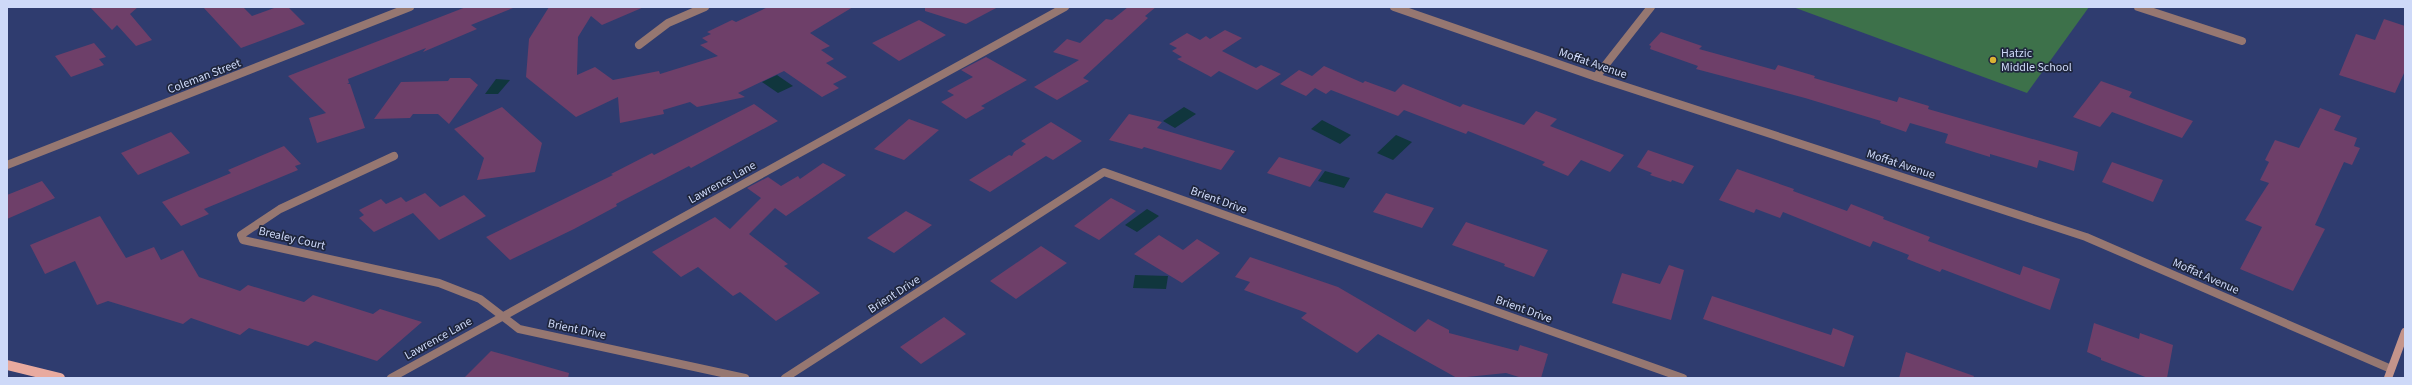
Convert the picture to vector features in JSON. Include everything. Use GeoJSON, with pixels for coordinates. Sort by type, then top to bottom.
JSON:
{"type":"FeatureCollection","features":[{"type":"Feature","properties":{"kind":"main road"},"geometry":{"type":"LineString","coordinates":[[2389,374],[2405,332]]}},
{"type":"Feature","properties":{"kind":"main road"},"geometry":{"type":"LineString","coordinates":[[7,365],[60,378]]}},
{"type":"Feature","properties":{"kind":"street","name":"Coleman Street"},"geometry":{"type":"LineString","coordinates":[[7,165],[410,7]]}},
{"type":"Feature","properties":{"kind":"street"},"geometry":{"type":"LineString","coordinates":[[639,45],[668,23],[705,7]]}},
{"type":"Feature","properties":{"kind":"street","name":"Lawrence Lane"},"geometry":{"type":"LineString","coordinates":[[391,378],[1065,7]]}},
{"type":"Feature","properties":{"kind":"street","name":"Moffat Avenue"},"geometry":{"type":"LineString","coordinates":[[1394,7],[1596,77],[2086,237],[2389,374]]}},
{"type":"Feature","properties":{"kind":"street"},"geometry":{"type":"LineString","coordinates":[[1596,77],[1651,7]]}},
{"type":"Feature","properties":{"kind":"street"},"geometry":{"type":"LineString","coordinates":[[2138,7],[2242,41]]}},
{"type":"Feature","properties":{"kind":"street","name":"Brealey Court"},"geometry":{"type":"LineString","coordinates":[[394,156],[280,209],[246,230],[241,235],[243,240],[439,282],[480,299],[502,318]]}},
{"type":"Feature","properties":{"kind":"street","name":"Brient Drive"},"geometry":{"type":"LineString","coordinates":[[785,378],[1104,172],[1683,378]]}},
{"type":"Feature","properties":{"kind":"street","name":"Brient Drive"},"geometry":{"type":"LineString","coordinates":[[502,318],[519,329],[745,378]]}},
{"type":"Feature","properties":{"kind":"green space","name":"Hatzic Middle School"},"geometry":{"type":"Polygon","coordinates":[[[1793,7],[2089,7],[2027,93],[1793,7]]]}},
{"type":"Feature","properties":{"kind":"shaded area"},"geometry":{"type":"Polygon","coordinates":[[[777,75],[793,86],[778,93],[762,82],[777,75]]]}},
{"type":"Feature","properties":{"kind":"shaded area"},"geometry":{"type":"Polygon","coordinates":[[[496,79],[510,80],[498,94],[485,94],[496,79]]]}},
{"type":"Feature","properties":{"kind":"shaded area"},"geometry":{"type":"Polygon","coordinates":[[[1184,107],[1196,114],[1175,128],[1163,121],[1184,107]]]}},
{"type":"Feature","properties":{"kind":"shaded area"},"geometry":{"type":"Polygon","coordinates":[[[1322,120],[1351,135],[1340,144],[1311,129],[1322,120]]]}},
{"type":"Feature","properties":{"kind":"shaded area"},"geometry":{"type":"Polygon","coordinates":[[[1396,135],[1412,142],[1393,160],[1377,153],[1396,135]]]}},
{"type":"Feature","properties":{"kind":"shaded area"},"geometry":{"type":"Polygon","coordinates":[[[1325,171],[1350,178],[1344,188],[1318,181],[1325,171]]]}},
{"type":"Feature","properties":{"kind":"shaded area"},"geometry":{"type":"Polygon","coordinates":[[[1147,209],[1159,216],[1137,232],[1125,225],[1147,209]]]}},
{"type":"Feature","properties":{"kind":"shaded area"},"geometry":{"type":"Polygon","coordinates":[[[1135,275],[1168,276],[1166,289],[1133,288],[1135,275]]]}},
{"type":"Feature","properties":{"kind":"building"},"geometry":{"type":"Polygon","coordinates":[[[90,7],[138,7],[130,14],[152,40],[136,46],[117,25],[112,30],[90,7]]]}},
{"type":"Feature","properties":{"kind":"building"},"geometry":{"type":"Polygon","coordinates":[[[203,7],[243,7],[252,16],[277,7],[288,7],[305,24],[241,48],[203,7]]]}},
{"type":"Feature","properties":{"kind":"building"},"geometry":{"type":"Polygon","coordinates":[[[466,7],[513,8],[471,25],[477,29],[423,52],[426,48],[348,79],[349,83],[347,84],[350,84],[365,128],[317,143],[309,118],[326,113],[288,76],[466,7]]]}},
{"type":"Feature","properties":{"kind":"building"},"geometry":{"type":"Polygon","coordinates":[[[549,7],[644,7],[602,25],[591,16],[578,37],[577,75],[595,67],[613,80],[659,71],[660,74],[718,56],[700,45],[708,42],[702,38],[711,34],[707,32],[732,20],[736,22],[768,7],[853,7],[810,33],[830,46],[821,50],[834,59],[826,63],[847,77],[833,84],[839,88],[822,97],[784,71],[738,93],[745,97],[697,107],[690,102],[663,110],[664,114],[620,123],[618,97],[576,117],[526,77],[529,39],[549,7]]]}},
{"type":"Feature","properties":{"kind":"building"},"geometry":{"type":"Polygon","coordinates":[[[925,7],[998,7],[966,24],[925,11],[925,7]]]}},
{"type":"Feature","properties":{"kind":"building"},"geometry":{"type":"Polygon","coordinates":[[[1128,7],[1156,7],[1145,16],[1148,18],[1083,78],[1089,81],[1057,100],[1034,87],[1079,60],[1053,52],[1067,39],[1080,43],[1106,19],[1112,20],[1128,7]]]}},
{"type":"Feature","properties":{"kind":"building"},"geometry":{"type":"Polygon","coordinates":[[[2384,19],[2405,26],[2405,71],[2395,93],[2339,75],[2356,34],[2375,40],[2384,19]]]}},
{"type":"Feature","properties":{"kind":"building"},"geometry":{"type":"Polygon","coordinates":[[[919,20],[946,35],[899,61],[872,43],[919,20]]]}},
{"type":"Feature","properties":{"kind":"building"},"geometry":{"type":"Polygon","coordinates":[[[1225,30],[1242,38],[1222,51],[1256,68],[1261,65],[1281,74],[1257,90],[1219,71],[1211,77],[1177,59],[1182,57],[1172,51],[1177,48],[1169,44],[1187,33],[1200,40],[1206,36],[1210,39],[1225,30]]]}},
{"type":"Feature","properties":{"kind":"building"},"geometry":{"type":"Polygon","coordinates":[[[1661,32],[1702,46],[1699,49],[1775,70],[1778,65],[1815,76],[1814,78],[1897,102],[1899,97],[1929,106],[1928,109],[2078,152],[2074,171],[2039,160],[2037,168],[1990,154],[1990,157],[1945,143],[1948,134],[1910,123],[1906,132],[1880,123],[1881,121],[1805,98],[1696,69],[1698,66],[1650,49],[1651,46],[1649,45],[1661,32]]]}},
{"type":"Feature","properties":{"kind":"building"},"geometry":{"type":"Polygon","coordinates":[[[94,43],[106,57],[99,59],[104,65],[71,77],[55,56],[94,43]]]}},
{"type":"Feature","properties":{"kind":"building"},"geometry":{"type":"Polygon","coordinates":[[[986,57],[1027,80],[981,106],[985,108],[966,119],[941,102],[954,95],[947,91],[973,77],[961,70],[986,57]]]}},
{"type":"Feature","properties":{"kind":"building"},"geometry":{"type":"Polygon","coordinates":[[[1324,66],[1363,83],[1365,81],[1395,92],[1403,84],[1460,107],[1463,104],[1524,125],[1536,111],[1557,119],[1550,126],[1624,155],[1610,172],[1581,160],[1568,176],[1542,165],[1545,162],[1468,131],[1466,134],[1404,110],[1398,116],[1331,90],[1326,94],[1315,88],[1306,96],[1280,84],[1299,70],[1312,76],[1324,66]]]}},
{"type":"Feature","properties":{"kind":"building"},"geometry":{"type":"Polygon","coordinates":[[[450,78],[470,78],[478,85],[449,124],[438,114],[413,114],[410,118],[374,119],[401,82],[448,81],[450,78]]]}},
{"type":"Feature","properties":{"kind":"building"},"geometry":{"type":"Polygon","coordinates":[[[2101,81],[2132,92],[2129,97],[2193,121],[2182,138],[2112,112],[2100,127],[2073,117],[2101,81]]]}},
{"type":"Feature","properties":{"kind":"building"},"geometry":{"type":"Polygon","coordinates":[[[754,104],[778,121],[691,168],[689,166],[616,204],[617,206],[574,229],[510,260],[486,237],[613,175],[611,174],[652,153],[654,155],[754,104]]]}},
{"type":"Feature","properties":{"kind":"building"},"geometry":{"type":"Polygon","coordinates":[[[502,107],[542,143],[535,172],[477,180],[484,158],[454,129],[502,107]]]}},
{"type":"Feature","properties":{"kind":"building"},"geometry":{"type":"Polygon","coordinates":[[[2320,108],[2341,116],[2334,130],[2357,138],[2354,146],[2360,148],[2352,165],[2344,162],[2315,225],[2325,229],[2293,291],[2240,269],[2262,227],[2245,220],[2269,183],[2260,180],[2269,162],[2265,160],[2275,140],[2299,148],[2320,108]]]}},
{"type":"Feature","properties":{"kind":"building"},"geometry":{"type":"Polygon","coordinates":[[[1129,114],[1162,122],[1157,128],[1235,151],[1221,170],[1144,147],[1142,149],[1109,140],[1129,114]]]}},
{"type":"Feature","properties":{"kind":"building"},"geometry":{"type":"Polygon","coordinates":[[[909,119],[939,130],[904,160],[874,149],[909,119]]]}},
{"type":"Feature","properties":{"kind":"building"},"geometry":{"type":"Polygon","coordinates":[[[1051,122],[1082,141],[1053,160],[1046,156],[990,192],[969,180],[1009,155],[1012,156],[1014,152],[1026,144],[1021,141],[1051,122]]]}},
{"type":"Feature","properties":{"kind":"building"},"geometry":{"type":"Polygon","coordinates":[[[171,132],[190,153],[138,175],[121,153],[171,132]]]}},
{"type":"Feature","properties":{"kind":"building"},"geometry":{"type":"Polygon","coordinates":[[[284,146],[301,164],[295,166],[298,170],[204,209],[209,214],[181,226],[162,202],[231,173],[228,170],[284,146]]]}},
{"type":"Feature","properties":{"kind":"building"},"geometry":{"type":"Polygon","coordinates":[[[1648,150],[1694,166],[1683,184],[1672,180],[1671,182],[1650,175],[1652,173],[1637,167],[1648,150]]]}},
{"type":"Feature","properties":{"kind":"building"},"geometry":{"type":"Polygon","coordinates":[[[1279,157],[1322,170],[1310,187],[1267,173],[1279,157]]]}},
{"type":"Feature","properties":{"kind":"building"},"geometry":{"type":"Polygon","coordinates":[[[2112,162],[2163,180],[2153,202],[2102,182],[2112,162]]]}},
{"type":"Feature","properties":{"kind":"building"},"geometry":{"type":"Polygon","coordinates":[[[823,163],[846,175],[786,216],[775,208],[749,234],[788,264],[784,266],[820,293],[776,321],[740,292],[733,296],[698,267],[681,277],[652,252],[715,217],[730,229],[761,198],[747,188],[768,177],[781,186],[798,176],[800,179],[823,163]]]}},
{"type":"Feature","properties":{"kind":"building"},"geometry":{"type":"Polygon","coordinates":[[[1737,169],[1794,189],[1793,191],[1847,211],[1851,204],[1884,217],[1883,219],[1930,237],[1928,241],[2020,275],[2023,266],[2060,279],[2050,310],[1942,269],[1940,272],[1907,259],[1909,255],[1873,241],[1870,247],[1783,212],[1780,218],[1756,209],[1754,213],[1719,200],[1737,169]]]}},
{"type":"Feature","properties":{"kind":"building"},"geometry":{"type":"Polygon","coordinates":[[[42,181],[55,198],[7,219],[7,195],[42,181]]]}},
{"type":"Feature","properties":{"kind":"building"},"geometry":{"type":"Polygon","coordinates":[[[425,193],[440,207],[464,195],[486,216],[439,240],[413,213],[374,232],[359,218],[364,215],[359,210],[381,199],[386,204],[401,197],[406,202],[425,193]]]}},
{"type":"Feature","properties":{"kind":"building"},"geometry":{"type":"Polygon","coordinates":[[[1386,193],[1434,208],[1422,228],[1373,212],[1386,193]]]}},
{"type":"Feature","properties":{"kind":"building"},"geometry":{"type":"Polygon","coordinates":[[[1111,198],[1136,211],[1099,240],[1074,226],[1111,198]]]}},
{"type":"Feature","properties":{"kind":"building"},"geometry":{"type":"Polygon","coordinates":[[[906,211],[932,225],[894,253],[867,238],[906,211]]]}},
{"type":"Feature","properties":{"kind":"building"},"geometry":{"type":"Polygon","coordinates":[[[100,216],[126,258],[154,247],[161,260],[183,250],[199,277],[240,291],[248,285],[304,302],[313,295],[373,314],[380,309],[422,322],[377,361],[315,341],[308,346],[249,328],[240,335],[191,318],[183,324],[108,301],[97,305],[75,261],[45,274],[30,245],[100,216]]]}},
{"type":"Feature","properties":{"kind":"building"},"geometry":{"type":"Polygon","coordinates":[[[1466,222],[1548,250],[1534,277],[1504,266],[1505,264],[1452,245],[1466,222]]]}},
{"type":"Feature","properties":{"kind":"building"},"geometry":{"type":"Polygon","coordinates":[[[1159,235],[1183,250],[1197,239],[1220,253],[1182,283],[1134,254],[1159,235]]]}},
{"type":"Feature","properties":{"kind":"building"},"geometry":{"type":"Polygon","coordinates":[[[1041,246],[1067,263],[1016,299],[990,281],[1041,246]]]}},
{"type":"Feature","properties":{"kind":"building"},"geometry":{"type":"Polygon","coordinates":[[[1250,257],[1338,287],[1415,332],[1428,319],[1449,330],[1449,333],[1518,351],[1520,345],[1548,354],[1541,378],[1522,378],[1506,373],[1457,378],[1378,334],[1357,353],[1301,318],[1307,313],[1244,290],[1250,282],[1235,277],[1250,257]]]}},
{"type":"Feature","properties":{"kind":"building"},"geometry":{"type":"Polygon","coordinates":[[[1669,265],[1684,270],[1671,320],[1612,303],[1622,273],[1660,284],[1669,265]]]}},
{"type":"Feature","properties":{"kind":"building"},"geometry":{"type":"Polygon","coordinates":[[[1712,296],[1831,335],[1833,328],[1854,336],[1844,367],[1703,319],[1712,296]]]}},
{"type":"Feature","properties":{"kind":"building"},"geometry":{"type":"Polygon","coordinates":[[[944,317],[966,334],[921,364],[900,347],[944,317]]]}},
{"type":"Feature","properties":{"kind":"building"},"geometry":{"type":"Polygon","coordinates":[[[2094,323],[2139,339],[2140,333],[2173,345],[2167,378],[2148,378],[2101,360],[2101,358],[2087,352],[2094,323]]]}},
{"type":"Feature","properties":{"kind":"building"},"geometry":{"type":"Polygon","coordinates":[[[491,351],[569,373],[568,378],[464,378],[491,351]]]}},
{"type":"Feature","properties":{"kind":"building"},"geometry":{"type":"Polygon","coordinates":[[[1906,352],[1974,376],[1973,378],[1899,378],[1906,352]]]}},
{"type":"Feature","properties":{"kind":"place","name":"Hatzic Middle School"},"geometry":{"type":"Point","coordinates":[1993,60]}}]}
